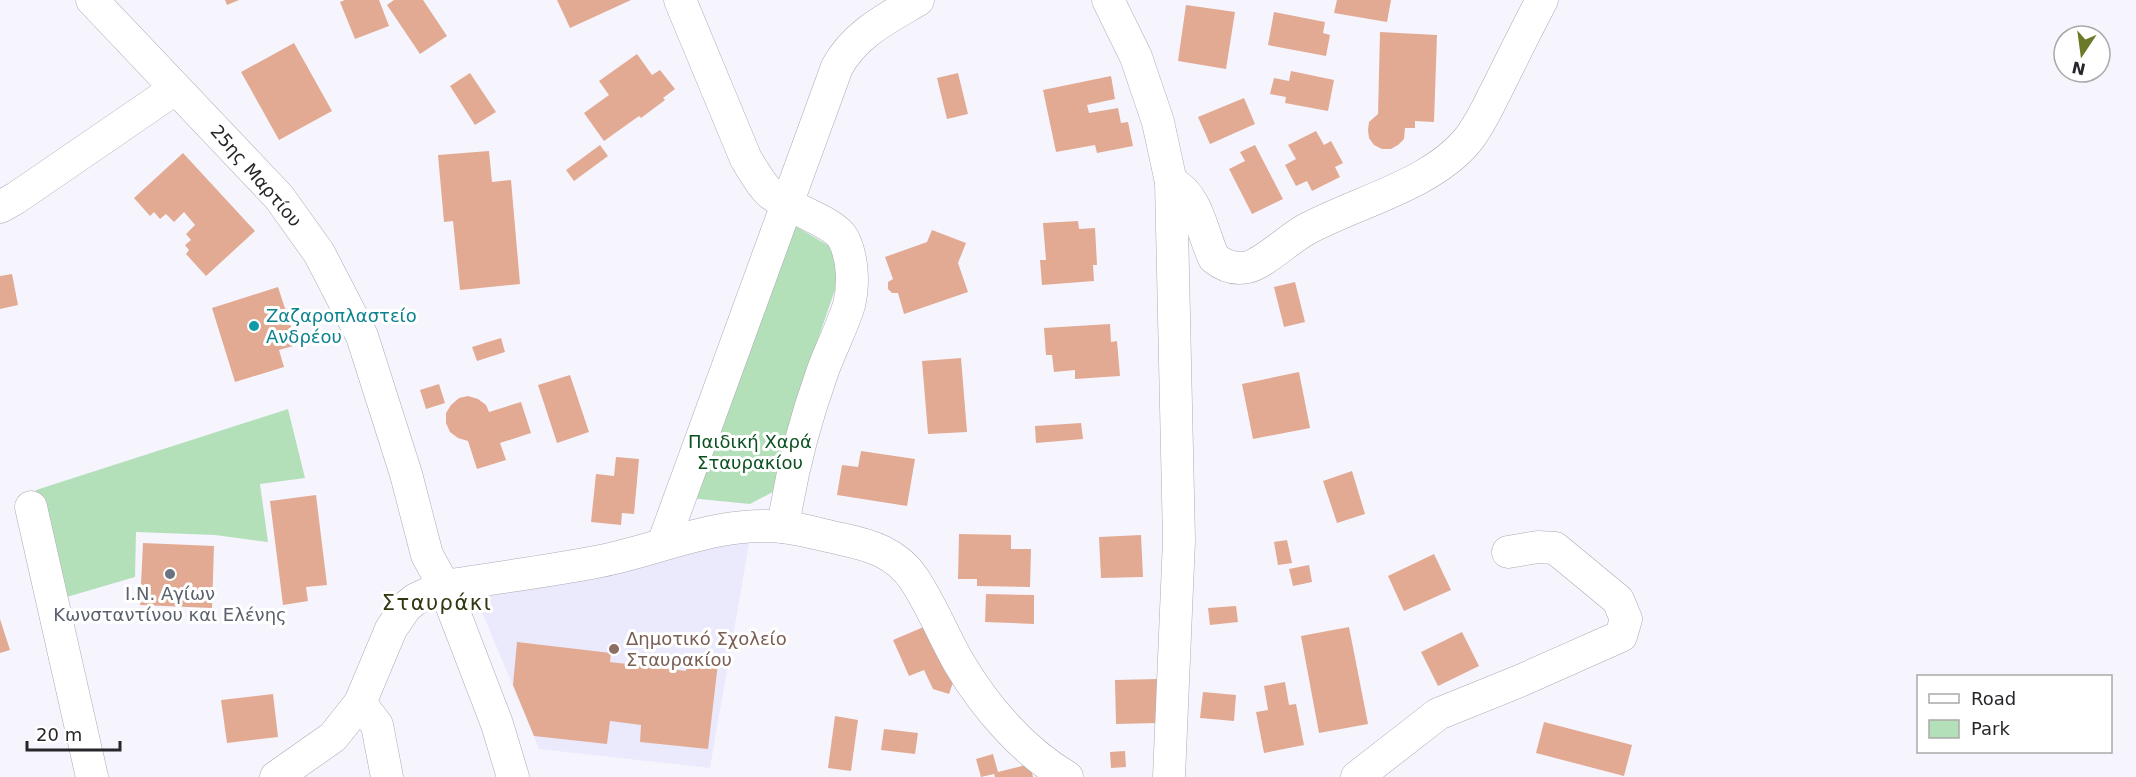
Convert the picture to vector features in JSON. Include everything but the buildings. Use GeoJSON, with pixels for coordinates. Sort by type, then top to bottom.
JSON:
{"type":"FeatureCollection","features":[{"type":"Feature","properties":{"kind":"street","name":"25ης Μαρτίου"},"geometry":{"type":"LineString","coordinates":[[92,0],[279,197],[319,253],[362,336],[406,474],[428,555],[444,586],[497,724],[513,777]]}},
{"type":"Feature","properties":{"kind":"street"},"geometry":{"type":"LineString","coordinates":[[680,0],[746,159],[769,192],[787,205],[827,225],[842,236],[850,256],[849,304],[821,375],[801,441],[789,486],[783,527]]}},
{"type":"Feature","properties":{"kind":"street"},"geometry":{"type":"LineString","coordinates":[[663,544],[831,81],[843,57],[867,31],[918,0]]}},
{"type":"Feature","properties":{"kind":"street"},"geometry":{"type":"LineString","coordinates":[[1108,0],[1136,57],[1158,122],[1170,182],[1179,540],[1169,777]]}},
{"type":"Feature","properties":{"kind":"street"},"geometry":{"type":"LineString","coordinates":[[1170,182],[1189,198],[1214,258],[1233,268],[1252,266],[1303,231],[1403,186],[1443,162],[1460,148],[1480,122],[1542,0]]}},
{"type":"Feature","properties":{"kind":"street"},"geometry":{"type":"LineString","coordinates":[[0,207],[175,89]]}},
{"type":"Feature","properties":{"kind":"street"},"geometry":{"type":"LineString","coordinates":[[31,507],[92,777]]}},
{"type":"Feature","properties":{"kind":"street"},"geometry":{"type":"LineString","coordinates":[[276,777],[333,737],[360,703],[391,629],[406,607],[416,599],[444,586],[603,561],[724,530],[783,527],[874,548],[902,563],[927,601],[959,663],[978,691],[1020,740],[1045,762],[1067,777]]}},
{"type":"Feature","properties":{"kind":"street"},"geometry":{"type":"LineString","coordinates":[[1357,777],[1438,714],[1621,636],[1626,619],[1618,600],[1555,548],[1538,547],[1508,552]]}},
{"type":"Feature","properties":{"kind":"street"},"geometry":{"type":"LineString","coordinates":[[360,703],[377,725],[387,777]]}},
{"type":"Feature","properties":{"kind":"shaded area","name":"Δημοτικό Σχολείο Σταυρακίου"},"geometry":{"type":"Polygon","coordinates":[[[750,539],[710,768],[539,749],[482,612],[488,595],[750,539]]]}},
{"type":"Feature","properties":{"kind":"green space","name":"Παιδική Χαρά Σταυρακίου"},"geometry":{"type":"Polygon","coordinates":[[[790,223],[836,250],[839,278],[806,374],[784,486],[750,504],[689,498],[790,223]]]}},
{"type":"Feature","properties":{"kind":"green space"},"geometry":{"type":"Polygon","coordinates":[[[288,409],[305,478],[260,484],[268,542],[215,535],[136,532],[135,577],[60,599],[36,490],[288,409]]]}},
{"type":"Feature","properties":{"kind":"place","name":"Ζαζαροπλαστείο Ανδρέου"},"geometry":{"type":"Point","coordinates":[254,326]}},
{"type":"Feature","properties":{"kind":"place","name":"Ι.Ν. Αγίων Κωνσταντίνου και Ελένης"},"geometry":{"type":"Point","coordinates":[170,574]}},
{"type":"Feature","properties":{"kind":"place","name":"Δημοτικό Σχολείο Σταυρακίου"},"geometry":{"type":"Point","coordinates":[614,649]}},
{"type":"Feature","properties":{"kind":"district","name":"Σταυράκι"},"geometry":{"type":"Point","coordinates":[437,603]}}]}
